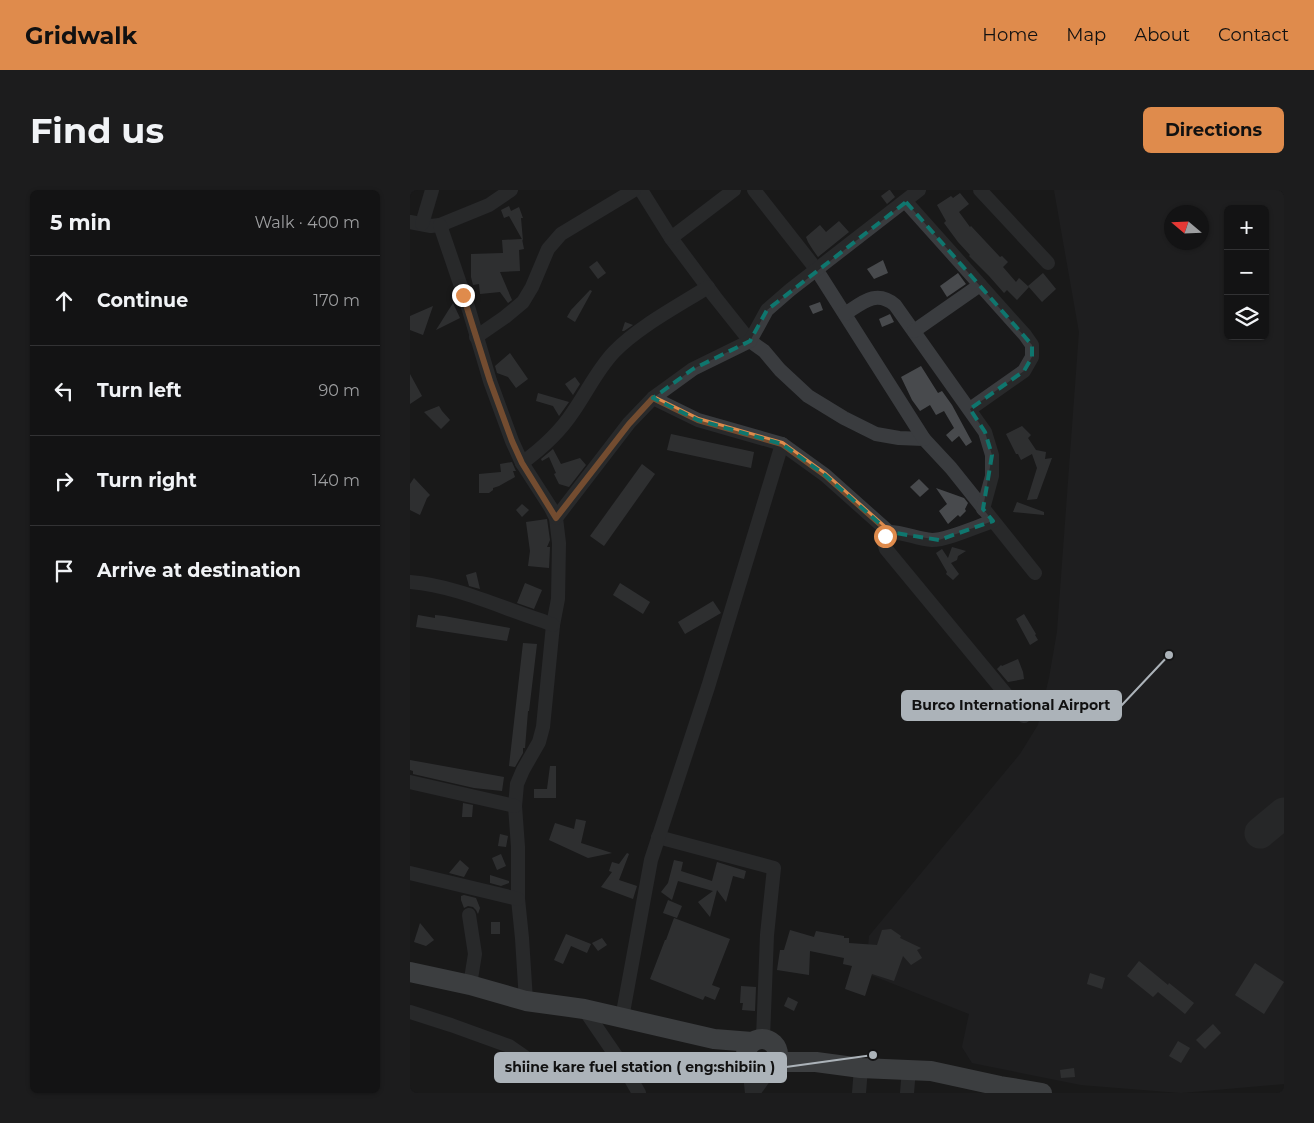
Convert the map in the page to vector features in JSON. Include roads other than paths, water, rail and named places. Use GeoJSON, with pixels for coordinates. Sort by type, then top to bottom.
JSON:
{"type":"FeatureCollection","features":[{"type":"Feature","properties":{"kind":"highway"},"geometry":{"type":"LineString","coordinates":[[410,972],[526,1001],[584,1009],[816,1062],[861,1068],[931,1071],[991,1088],[1042,1093]]}},
{"type":"Feature","properties":{"kind":"highway"},"geometry":{"type":"LineString","coordinates":[[757,1049],[756,1070],[761,1071],[773,1065],[816,1062]]}},
{"type":"Feature","properties":{"kind":"highway"},"geometry":{"type":"LineString","coordinates":[[757,1049],[778,1051],[773,1065]]}},
{"type":"Feature","properties":{"kind":"street"},"geometry":{"type":"LineString","coordinates":[[432,190],[416,223],[440,226],[489,204],[511,190]]}},
{"type":"Feature","properties":{"kind":"street"},"geometry":{"type":"LineString","coordinates":[[476,337],[523,302],[532,287],[548,248],[561,234],[634,190]]}},
{"type":"Feature","properties":{"kind":"street"},"geometry":{"type":"LineString","coordinates":[[641,190],[671,238],[750,341],[764,351],[780,370],[808,396],[844,418],[876,434],[899,438],[924,439]]}},
{"type":"Feature","properties":{"kind":"street"},"geometry":{"type":"LineString","coordinates":[[671,238],[734,190]]}},
{"type":"Feature","properties":{"kind":"street"},"geometry":{"type":"LineString","coordinates":[[754,190],[816,270],[924,439],[951,468],[1035,573]]}},
{"type":"Feature","properties":{"kind":"street"},"geometry":{"type":"LineString","coordinates":[[556,518],[629,424],[653,398],[692,368],[750,341],[767,310],[919,190]]}},
{"type":"Feature","properties":{"kind":"street"},"geometry":{"type":"LineString","coordinates":[[980,190],[1048,263]]}},
{"type":"Feature","properties":{"kind":"street"},"geometry":{"type":"LineString","coordinates":[[906,202],[1032,345],[1032,357],[1024,371],[970,409]]}},
{"type":"Feature","properties":{"kind":"street"},"geometry":{"type":"LineString","coordinates":[[440,226],[469,310],[490,381],[512,441],[522,463],[556,518],[559,543],[558,599],[552,625],[543,726],[539,742],[522,770],[517,784],[515,806],[518,847],[518,899],[526,1001]]}},
{"type":"Feature","properties":{"kind":"street"},"geometry":{"type":"LineString","coordinates":[[914,331],[980,285]]}},
{"type":"Feature","properties":{"kind":"street"},"geometry":{"type":"LineString","coordinates":[[522,463],[541,449],[572,414],[600,368],[615,351],[639,331],[708,287]]}},
{"type":"Feature","properties":{"kind":"street"},"geometry":{"type":"LineString","coordinates":[[845,314],[865,301],[876,297],[887,298],[895,304],[970,409],[985,432],[992,455],[992,476],[984,509]]}},
{"type":"Feature","properties":{"kind":"street"},"geometry":{"type":"LineString","coordinates":[[653,398],[698,420],[782,444],[825,475],[889,532],[939,540],[993,520]]}},
{"type":"Feature","properties":{"kind":"street"},"geometry":{"type":"LineString","coordinates":[[622,1018],[650,860],[708,687],[782,444]]}},
{"type":"Feature","properties":{"kind":"street"},"geometry":{"type":"LineString","coordinates":[[889,532],[883,542],[886,549],[1024,716]]}},
{"type":"Feature","properties":{"kind":"street"},"geometry":{"type":"LineString","coordinates":[[410,582],[459,591],[544,620],[552,625]]}},
{"type":"Feature","properties":{"kind":"street"},"geometry":{"type":"LineString","coordinates":[[410,782],[515,806]]}},
{"type":"Feature","properties":{"kind":"street"},"geometry":{"type":"LineString","coordinates":[[658,837],[774,868],[753,1093]]}},
{"type":"Feature","properties":{"kind":"street"},"geometry":{"type":"LineString","coordinates":[[410,873],[518,899]]}},
{"type":"Feature","properties":{"kind":"street"},"geometry":{"type":"LineString","coordinates":[[469,915],[475,954],[470,986]]}},
{"type":"Feature","properties":{"kind":"street"},"geometry":{"type":"LineString","coordinates":[[584,1009],[639,1093]]}},
{"type":"Feature","properties":{"kind":"street"},"geometry":{"type":"LineString","coordinates":[[410,1012],[509,1046],[545,1071]]}},
{"type":"Feature","properties":{"kind":"street"},"geometry":{"type":"LineString","coordinates":[[753,1093],[773,1065]]}},
{"type":"Feature","properties":{"kind":"street"},"geometry":{"type":"LineString","coordinates":[[859,1093],[861,1068]]}},
{"type":"Feature","properties":{"kind":"street"},"geometry":{"type":"LineString","coordinates":[[907,1093],[909,1070]]}},
{"type":"Feature","properties":{"kind":"place","name":"Burco International Airport"},"geometry":{"type":"Point","coordinates":[1169,655]}},
{"type":"Feature","properties":{"kind":"place","name":"shiine kare fuel station ( eng:shibiin )"},"geometry":{"type":"Point","coordinates":[873,1055]}}]}
